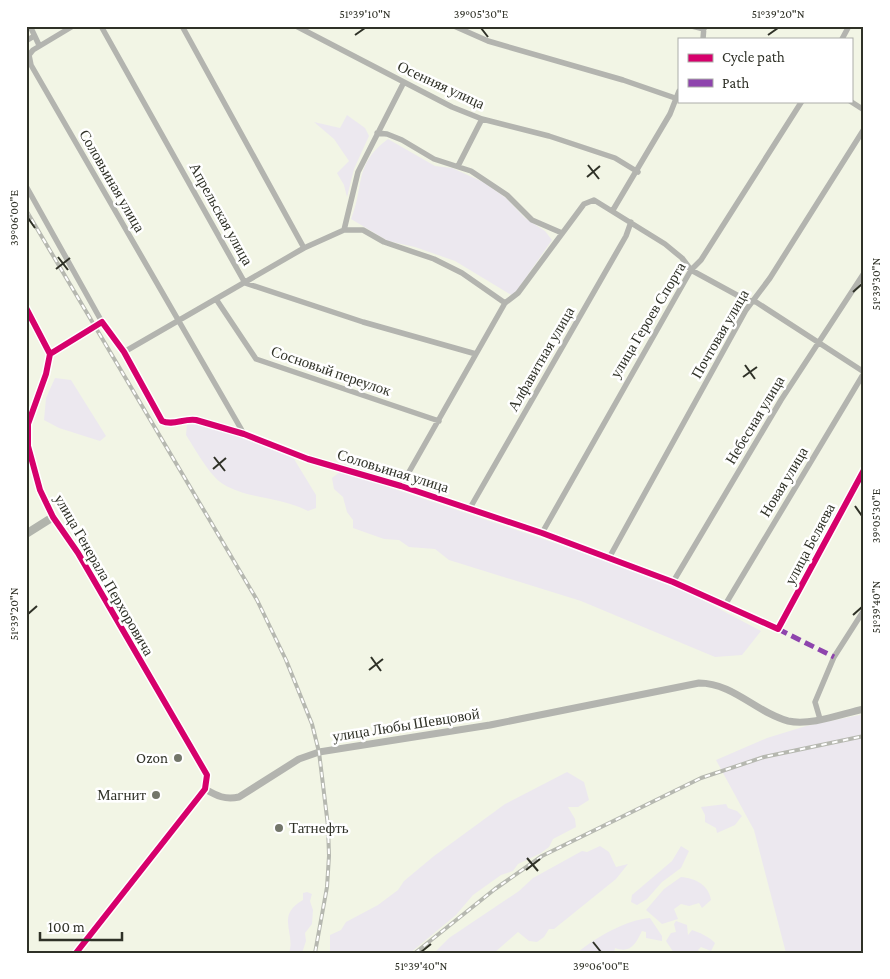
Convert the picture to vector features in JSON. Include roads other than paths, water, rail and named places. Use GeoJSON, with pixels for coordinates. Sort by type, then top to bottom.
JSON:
{"type":"FeatureCollection","features":[{"type":"Feature","properties":{"kind":"main road"},"geometry":{"type":"LineString","coordinates":[[26,534],[54,517]]}},
{"type":"Feature","properties":{"kind":"street"},"geometry":{"type":"LineString","coordinates":[[30,26],[39,45],[73,26]]}},
{"type":"Feature","properties":{"kind":"street","name":"Апрельская улица"},"geometry":{"type":"LineString","coordinates":[[101,26],[245,283],[372,324],[476,354]]}},
{"type":"Feature","properties":{"kind":"street"},"geometry":{"type":"LineString","coordinates":[[182,26],[304,248]]}},
{"type":"Feature","properties":{"kind":"street","name":"Осенняя улица"},"geometry":{"type":"LineString","coordinates":[[296,26],[452,107],[482,119],[549,136],[606,155],[638,172]]}},
{"type":"Feature","properties":{"kind":"street"},"geometry":{"type":"LineString","coordinates":[[454,26],[488,41],[623,80],[675,98]]}},
{"type":"Feature","properties":{"kind":"street"},"geometry":{"type":"LineString","coordinates":[[692,26],[704,28]]}},
{"type":"Feature","properties":{"kind":"street"},"geometry":{"type":"LineString","coordinates":[[843,38],[849,26]]}},
{"type":"Feature","properties":{"kind":"street"},"geometry":{"type":"LineString","coordinates":[[26,41],[34,36]]}},
{"type":"Feature","properties":{"kind":"street","name":"Соловьиная улица"},"geometry":{"type":"LineString","coordinates":[[39,45],[29,55],[31,65],[244,434]]}},
{"type":"Feature","properties":{"kind":"street"},"geometry":{"type":"LineString","coordinates":[[344,230],[358,172],[404,82]]}},
{"type":"Feature","properties":{"kind":"street"},"geometry":{"type":"LineString","coordinates":[[613,210],[638,172],[670,114],[678,93]]}},
{"type":"Feature","properties":{"kind":"street","name":"улица Героев Спорта"},"geometry":{"type":"LineString","coordinates":[[542,533],[691,270],[701,260],[801,102]]}},
{"type":"Feature","properties":{"kind":"street"},"geometry":{"type":"LineString","coordinates":[[852,102],[864,110]]}},
{"type":"Feature","properties":{"kind":"street"},"geometry":{"type":"LineString","coordinates":[[458,166],[482,119]]}},
{"type":"Feature","properties":{"kind":"street","name":"Почтовая улица"},"geometry":{"type":"LineString","coordinates":[[609,558],[752,302],[770,278],[864,129]]}},
{"type":"Feature","properties":{"kind":"street"},"geometry":{"type":"LineString","coordinates":[[377,133],[387,134],[434,159],[471,171],[507,195],[532,220],[562,233]]}},
{"type":"Feature","properties":{"kind":"street","name":"Соловьиная улица"},"geometry":{"type":"LineString","coordinates":[[26,186],[102,322],[124,352],[162,421],[169,424],[189,419],[196,420],[244,434],[308,458],[470,508],[673,582],[778,629]]}},
{"type":"Feature","properties":{"kind":"street"},"geometry":{"type":"LineString","coordinates":[[401,486],[505,302],[518,294],[562,233],[589,200],[594,200],[613,210],[665,244],[682,258],[691,270],[752,302],[756,302],[864,373]]}},
{"type":"Feature","properties":{"kind":"street","name":"Алфавитная улица"},"geometry":{"type":"LineString","coordinates":[[470,508],[626,236],[631,222]]}},
{"type":"Feature","properties":{"kind":"street"},"geometry":{"type":"LineString","coordinates":[[124,352],[304,248],[344,230],[363,230],[384,242],[434,259],[462,273],[505,302]]}},
{"type":"Feature","properties":{"kind":"street","name":"Небесная улица"},"geometry":{"type":"LineString","coordinates":[[673,582],[816,343],[864,273]]}},
{"type":"Feature","properties":{"kind":"street","name":"Сосновый переулок"},"geometry":{"type":"LineString","coordinates":[[216,299],[256,359],[438,421]]}},
{"type":"Feature","properties":{"kind":"street"},"geometry":{"type":"LineString","coordinates":[[26,308],[50,354],[102,322]]}},
{"type":"Feature","properties":{"kind":"street","name":"улица Генерала Перхоровича"},"geometry":{"type":"LineString","coordinates":[[50,354],[46,374],[28,424],[28,446],[40,490],[54,517],[82,560],[207,776],[205,789]]}},
{"type":"Feature","properties":{"kind":"street","name":"Новая улица"},"geometry":{"type":"LineString","coordinates":[[725,605],[864,373]]}},
{"type":"Feature","properties":{"kind":"street","name":"улица Беляева"},"geometry":{"type":"LineString","coordinates":[[778,629],[864,470]]}},
{"type":"Feature","properties":{"kind":"street"},"geometry":{"type":"LineString","coordinates":[[820,718],[815,702],[834,657],[864,610]]}},
{"type":"Feature","properties":{"kind":"street","name":"улица Любы Шевцовой"},"geometry":{"type":"LineString","coordinates":[[205,789],[218,796],[230,799],[239,797],[299,759],[319,752],[490,725],[699,683],[724,688],[782,719],[797,722],[864,709]]}},
{"type":"Feature","properties":{"kind":"street"},"geometry":{"type":"LineString","coordinates":[[76,953],[205,789]]}},
{"type":"Feature","properties":{"kind":"railway"},"geometry":{"type":"LineString","coordinates":[[26,210],[257,600],[286,660],[312,724],[319,752],[328,826],[329,856],[327,887],[315,953]]}},
{"type":"Feature","properties":{"kind":"railway"},"geometry":{"type":"LineString","coordinates":[[415,953],[495,889],[542,856],[701,778],[764,757],[864,736]]}},
{"type":"Feature","properties":{"kind":"place","name":"Ozon"},"geometry":{"type":"Point","coordinates":[178,758]}},
{"type":"Feature","properties":{"kind":"place","name":"Магнит"},"geometry":{"type":"Point","coordinates":[156,795]}},
{"type":"Feature","properties":{"kind":"place","name":"Татнефть"},"geometry":{"type":"Point","coordinates":[279,828]}}]}
